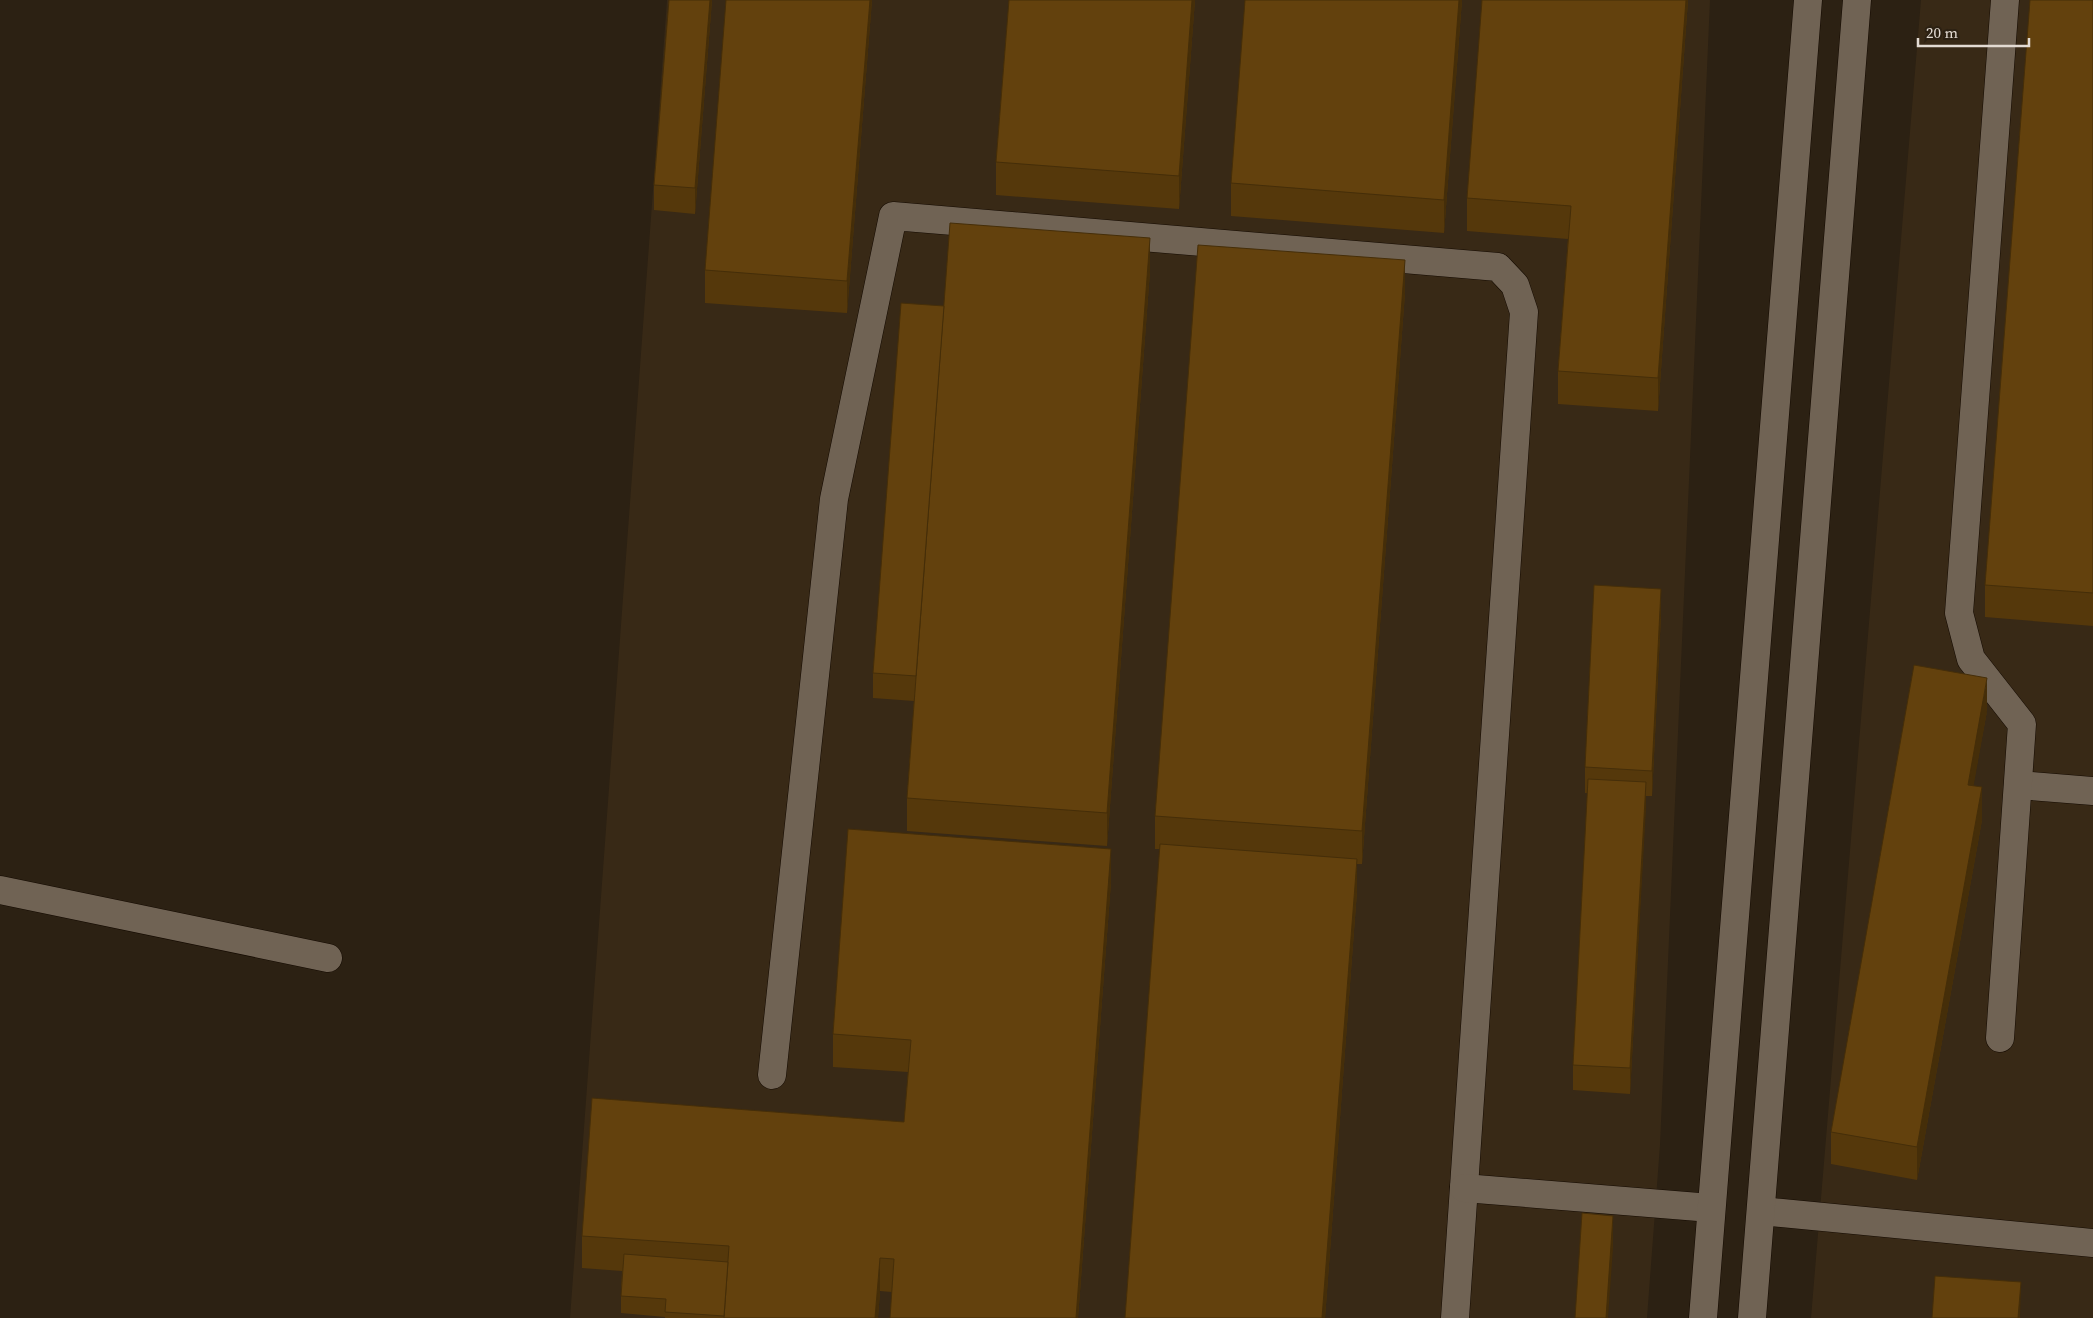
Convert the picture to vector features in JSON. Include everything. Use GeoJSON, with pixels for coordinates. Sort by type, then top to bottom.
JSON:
{"type":"FeatureCollection","features":[{"type":"Feature","properties":{"kind":"street"},"geometry":{"type":"LineString","coordinates":[[1703,1318],[1808,0]]}},
{"type":"Feature","properties":{"kind":"street"},"geometry":{"type":"LineString","coordinates":[[1752,1318],[1857,0]]}},
{"type":"Feature","properties":{"kind":"street"},"geometry":{"type":"LineString","coordinates":[[2000,1038],[2022,724],[1971,660],[1959,612],[2005,0]]}},
{"type":"Feature","properties":{"kind":"street"},"geometry":{"type":"LineString","coordinates":[[772,1075],[834,499],[893,216],[1498,267],[1515,285],[1524,312],[1456,1318]]}},
{"type":"Feature","properties":{"kind":"street"},"geometry":{"type":"LineString","coordinates":[[2018,786],[2093,791]]}},
{"type":"Feature","properties":{"kind":"street"},"geometry":{"type":"LineString","coordinates":[[0,890],[328,958]]}},
{"type":"Feature","properties":{"kind":"street"},"geometry":{"type":"LineString","coordinates":[[1464,1188],[1711,1208]]}},
{"type":"Feature","properties":{"kind":"street"},"geometry":{"type":"LineString","coordinates":[[1761,1211],[2093,1243]]}},
{"type":"Feature","properties":{"kind":"shaded area"},"geometry":{"type":"Polygon","coordinates":[[[667,0],[1710,0],[1660,1145],[1647,1318],[570,1318],[667,0]]]}},
{"type":"Feature","properties":{"kind":"shaded area"},"geometry":{"type":"Polygon","coordinates":[[[1921,0],[2093,0],[2093,1318],[1811,1318],[1921,0]]]}},
{"type":"Feature","properties":{"kind":"building"},"geometry":{"type":"Polygon","coordinates":[[[669,0],[710,0],[695,188],[654,185],[669,0]]]}},
{"type":"Feature","properties":{"kind":"building"},"geometry":{"type":"Polygon","coordinates":[[[726,0],[870,0],[847,281],[705,270],[726,0]]]}},
{"type":"Feature","properties":{"kind":"building"},"geometry":{"type":"Polygon","coordinates":[[[1009,0],[1192,0],[1179,176],[996,162],[1009,0]]]}},
{"type":"Feature","properties":{"kind":"building"},"geometry":{"type":"Polygon","coordinates":[[[1245,0],[1459,0],[1444,200],[1231,183],[1245,0]]]}},
{"type":"Feature","properties":{"kind":"building"},"geometry":{"type":"Polygon","coordinates":[[[1482,0],[1686,0],[1658,378],[1558,371],[1571,206],[1467,198],[1482,0]]]}},
{"type":"Feature","properties":{"kind":"building"},"geometry":{"type":"Polygon","coordinates":[[[2030,0],[2093,0],[2093,593],[1985,585],[2030,0]]]}},
{"type":"Feature","properties":{"kind":"building"},"geometry":{"type":"Polygon","coordinates":[[[950,223],[1150,238],[1107,813],[907,798],[950,223]]]}},
{"type":"Feature","properties":{"kind":"building"},"geometry":{"type":"Polygon","coordinates":[[[1198,245],[1405,260],[1362,831],[1155,816],[1198,245]]]}},
{"type":"Feature","properties":{"kind":"building"},"geometry":{"type":"Polygon","coordinates":[[[901,303],[944,306],[916,676],[873,673],[901,303]]]}},
{"type":"Feature","properties":{"kind":"building"},"geometry":{"type":"Polygon","coordinates":[[[1594,585],[1661,589],[1652,771],[1585,767],[1594,585]]]}},
{"type":"Feature","properties":{"kind":"building"},"geometry":{"type":"Polygon","coordinates":[[[1914,665],[1987,678],[1968,785],[1982,787],[1917,1147],[1831,1132],[1914,665]]]}},
{"type":"Feature","properties":{"kind":"building"},"geometry":{"type":"Polygon","coordinates":[[[1588,779],[1646,782],[1630,1068],[1573,1065],[1588,779]]]}},
{"type":"Feature","properties":{"kind":"building"},"geometry":{"type":"Polygon","coordinates":[[[848,829],[1111,849],[1076,1318],[890,1318],[894,1259],[880,1258],[875,1318],[724,1318],[729,1246],[582,1236],[592,1098],[904,1122],[911,1040],[833,1034],[848,829]]]}},
{"type":"Feature","properties":{"kind":"building"},"geometry":{"type":"Polygon","coordinates":[[[1160,844],[1357,859],[1322,1318],[1125,1318],[1160,844]]]}},
{"type":"Feature","properties":{"kind":"building"},"geometry":{"type":"Polygon","coordinates":[[[1582,1213],[1613,1216],[1606,1318],[1575,1318],[1582,1213]]]}},
{"type":"Feature","properties":{"kind":"building"},"geometry":{"type":"Polygon","coordinates":[[[624,1254],[728,1262],[724,1316],[665,1312],[666,1299],[621,1296],[624,1254]]]}},
{"type":"Feature","properties":{"kind":"building"},"geometry":{"type":"Polygon","coordinates":[[[1935,1276],[2021,1282],[2018,1318],[1932,1318],[1935,1276]]]}}]}
